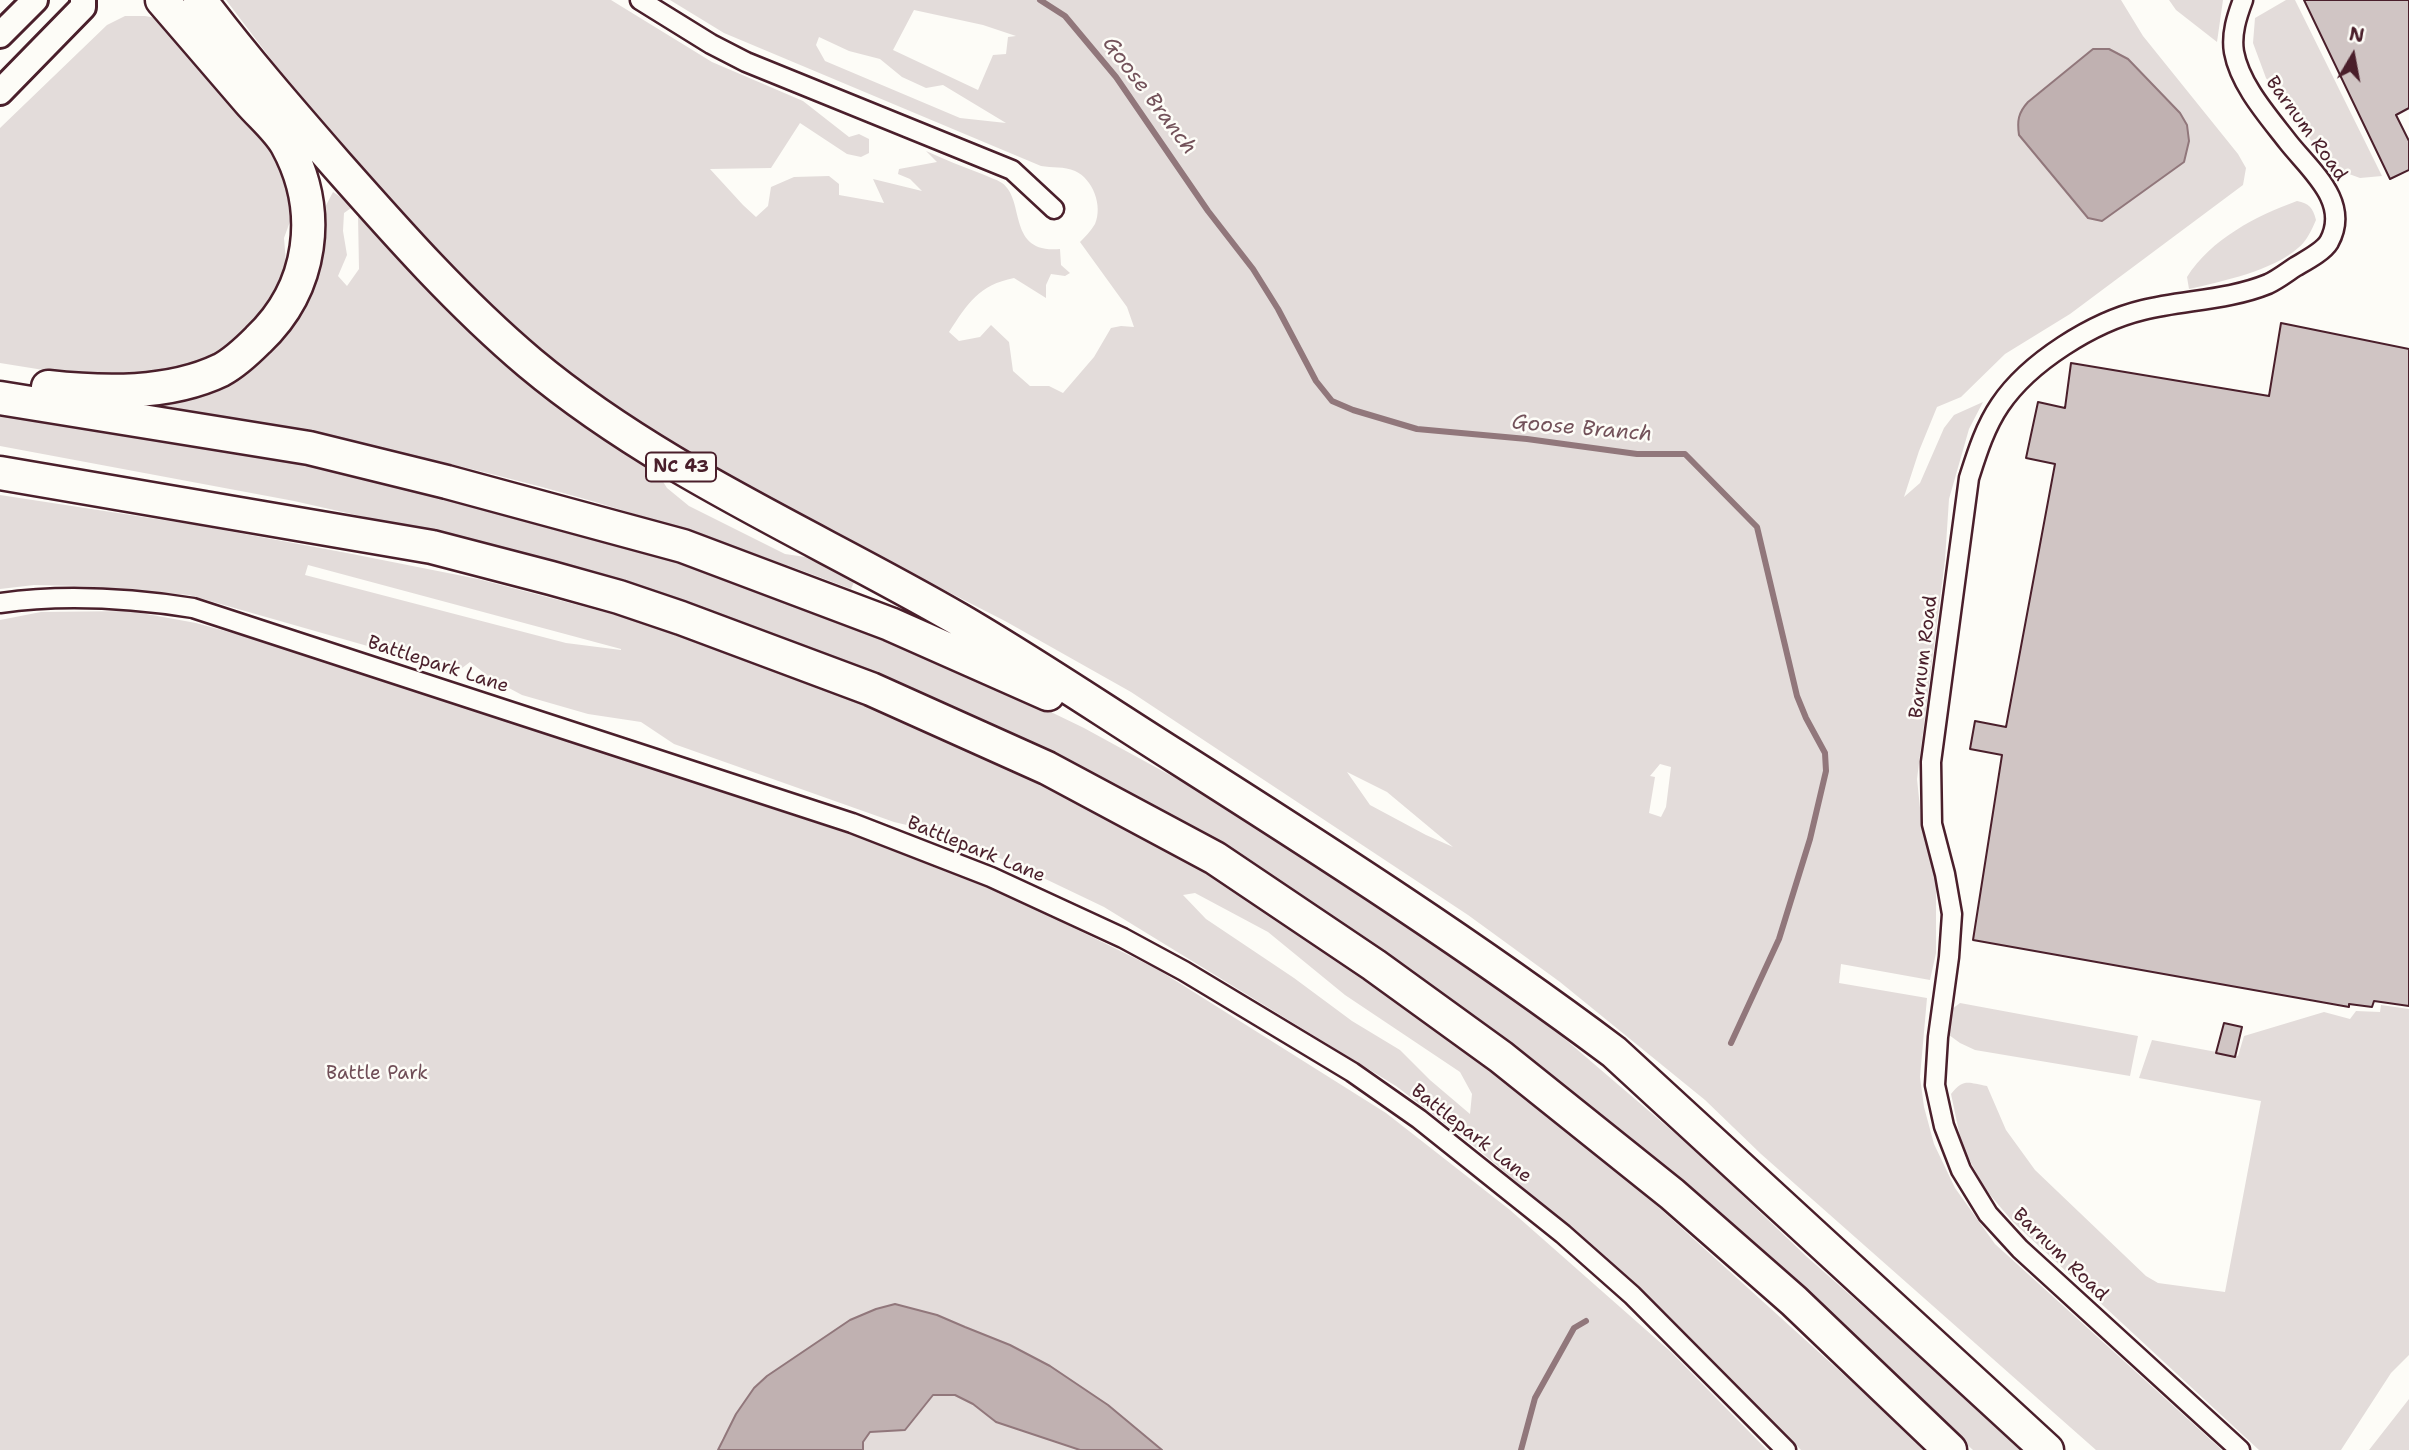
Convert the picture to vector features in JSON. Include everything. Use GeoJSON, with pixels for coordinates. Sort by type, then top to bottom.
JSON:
{"type":"FeatureCollection","features":[{"type":"Feature","properties":{"kind":"highway"},"geometry":{"type":"LineString","coordinates":[[0,383],[79,390],[132,390],[178,384],[222,370],[249,349],[274,325],[292,294],[306,259],[309,223],[306,192],[287,144],[162,0]]}},
{"type":"Feature","properties":{"kind":"highway","name":"NC 43"},"geometry":{"type":"LineString","coordinates":[[200,0],[243,57],[400,237],[465,305],[552,380],[604,419],[681,467],[960,620],[1261,810]]}},
{"type":"Feature","properties":{"kind":"highway"},"geometry":{"type":"LineString","coordinates":[[0,398],[309,448],[683,546],[891,624],[1058,699],[1261,810],[1464,944],[1614,1052],[2047,1450]]}},
{"type":"Feature","properties":{"kind":"highway"},"geometry":{"type":"LineString","coordinates":[[0,473],[432,547],[574,584],[681,618],[871,689],[1047,768],[1215,858],[1374,965],[1501,1056],[1651,1177],[1794,1301],[1950,1450]]}},
{"type":"Feature","properties":{"kind":"main road"},"geometry":{"type":"LineString","coordinates":[[0,35],[35,0]]}},
{"type":"Feature","properties":{"kind":"main road"},"geometry":{"type":"LineString","coordinates":[[0,92],[83,7],[83,0]]}},
{"type":"Feature","properties":{"kind":"street"},"geometry":{"type":"LineString","coordinates":[[640,0],[711,44],[746,62],[1013,170],[1054,209]]}},
{"type":"Feature","properties":{"kind":"street","name":"Barnum Road"},"geometry":{"type":"LineString","coordinates":[[2240,1450],[2020,1249],[1988,1214],[1961,1170],[1944,1126],[1935,1085],[1952,914],[1932,824],[1931,762],[1969,478],[1981,440],[2000,404],[2025,378],[2069,341],[2143,310],[2234,294],[2269,284],[2327,245],[2336,225],[2333,204],[2324,184],[2288,142],[2241,76],[2233,50],[2236,21],[2243,0]]}},
{"type":"Feature","properties":{"kind":"street","name":"Battlepark Lane"},"geometry":{"type":"LineString","coordinates":[[0,603],[33,598],[88,598],[138,600],[193,608],[852,823],[991,877],[1124,938],[1352,1072],[1452,1144],[1563,1234],[1632,1295],[1786,1450]]}},
{"type":"Feature","properties":{"kind":"green space"},"geometry":{"type":"Polygon","coordinates":[[[226,0],[611,0],[712,62],[803,101],[849,137],[859,134],[869,139],[869,153],[861,157],[847,154],[800,123],[771,168],[710,169],[756,217],[768,206],[771,187],[794,177],[829,176],[839,184],[839,195],[884,203],[873,179],[922,191],[910,179],[898,174],[899,169],[937,162],[926,151],[1002,183],[1014,201],[1024,235],[1043,248],[1060,249],[1061,265],[1070,273],[1065,276],[1051,274],[1046,285],[1046,298],[1014,278],[992,285],[969,304],[949,332],[959,341],[980,337],[991,325],[1009,342],[1013,371],[1030,386],[1049,386],[1063,393],[1094,357],[1111,328],[1134,327],[1127,307],[1080,242],[1095,224],[1098,209],[1095,194],[1087,180],[1071,169],[1041,166],[724,33],[670,0],[2121,0],[2143,36],[2238,154],[2246,168],[2243,185],[2070,314],[2005,354],[1961,397],[1937,407],[1904,497],[1920,483],[1944,428],[1954,415],[1983,402],[1969,429],[1949,499],[1945,560],[1917,779],[1922,827],[1936,882],[1936,953],[1930,980],[1841,964],[1839,983],[1927,998],[1920,1077],[1924,1107],[1934,1144],[1955,1188],[1995,1244],[2222,1450],[2096,1450],[1761,1154],[1705,1100],[1560,982],[1468,915],[1131,692],[1005,621],[637,429],[514,336],[382,196],[286,79],[226,0]],[[914,10],[893,50],[978,90],[993,55],[1006,54],[1008,37],[1016,36],[983,25],[914,10]],[[819,37],[816,45],[825,61],[960,118],[1006,123],[943,85],[926,88],[902,77],[880,59],[849,51],[819,37]],[[2093,49],[2028,102],[2019,135],[2088,218],[2101,221],[2187,125],[2180,113],[2128,59],[2093,49]],[[1660,764],[1650,776],[1655,777],[1649,813],[1661,817],[1666,807],[1671,767],[1660,764]],[[1347,772],[1370,805],[1453,847],[1387,792],[1347,772]]]}},
{"type":"Feature","properties":{"kind":"green space"},"geometry":{"type":"Polygon","coordinates":[[[2169,0],[2223,0],[2217,42],[2176,10],[2169,0]]]}},
{"type":"Feature","properties":{"kind":"green space"},"geometry":{"type":"Polygon","coordinates":[[[2286,0],[2295,0],[2382,176],[2360,178],[2330,167],[2266,78],[2253,43],[2255,18],[2286,0]]]}},
{"type":"Feature","properties":{"kind":"green space"},"geometry":{"type":"Polygon","coordinates":[[[125,16],[162,19],[276,145],[296,205],[284,238],[287,274],[253,328],[227,348],[196,363],[162,373],[87,377],[0,363],[0,128],[107,25],[125,16]]]}},
{"type":"Feature","properties":{"kind":"green space"},"geometry":{"type":"Polygon","coordinates":[[[333,192],[354,206],[344,213],[343,231],[347,255],[338,276],[347,286],[359,269],[358,215],[430,294],[442,293],[650,461],[667,488],[689,506],[785,554],[812,558],[816,552],[858,573],[851,589],[663,523],[520,481],[348,442],[142,406],[143,401],[243,364],[333,192]]]}},
{"type":"Feature","properties":{"kind":"green space"},"geometry":{"type":"Polygon","coordinates":[[[2297,201],[2310,207],[2316,220],[2307,238],[2298,248],[2261,269],[2189,289],[2187,277],[2197,263],[2222,240],[2266,214],[2297,201]]]}},
{"type":"Feature","properties":{"kind":"green space"},"geometry":{"type":"Polygon","coordinates":[[[0,416],[176,442],[359,474],[648,549],[931,654],[1084,728],[1241,814],[1370,894],[1538,1016],[1698,1153],[1807,1257],[2026,1450],[1973,1450],[1636,1143],[1477,1017],[1269,876],[1083,772],[1000,730],[827,654],[619,579],[520,552],[294,501],[0,446],[0,416]]]}},
{"type":"Feature","properties":{"kind":"green space"},"geometry":{"type":"Polygon","coordinates":[[[0,495],[196,525],[478,579],[639,621],[747,656],[967,748],[1096,810],[1172,852],[1391,992],[1561,1119],[1927,1450],[1801,1450],[1632,1280],[1475,1147],[1396,1086],[1104,907],[1012,863],[928,830],[894,822],[674,744],[641,722],[588,714],[522,695],[492,679],[470,662],[453,675],[378,649],[189,595],[80,586],[34,585],[0,589],[0,495]],[[308,565],[305,575],[566,643],[621,650],[621,649],[308,565]],[[1195,893],[1183,895],[1206,919],[1352,1021],[1400,1050],[1470,1114],[1472,1094],[1460,1072],[1345,995],[1268,932],[1195,893]]]}},
{"type":"Feature","properties":{"kind":"green space","name":"Battle Park"},"geometry":{"type":"Polygon","coordinates":[[[130,611],[196,623],[258,640],[846,833],[1011,897],[1157,969],[1386,1113],[1510,1210],[1671,1352],[1767,1450],[1162,1450],[1107,1405],[1050,1366],[1010,1345],[937,1315],[895,1304],[850,1320],[767,1376],[754,1388],[744,1403],[718,1450],[0,1450],[0,620],[41,612],[130,611]]]}},
{"type":"Feature","properties":{"kind":"green space"},"geometry":{"type":"Polygon","coordinates":[[[1960,1003],[2138,1036],[2130,1076],[1975,1050],[1949,1035],[1952,1009],[1960,1003]]]}},
{"type":"Feature","properties":{"kind":"green space"},"geometry":{"type":"Polygon","coordinates":[[[2381,1005],[2409,1009],[2409,1355],[2391,1373],[2341,1450],[2259,1450],[2013,1222],[1985,1189],[1962,1146],[1951,1094],[1963,1084],[1987,1086],[2006,1130],[2035,1170],[2146,1276],[2158,1283],[2225,1292],[2261,1101],[2139,1078],[2152,1040],[2238,1056],[2244,1036],[2324,1012],[2350,1019],[2356,1011],[2380,1012],[2381,1005]]]}},
{"type":"Feature","properties":{"kind":"green space"},"geometry":{"type":"Polygon","coordinates":[[[933,1395],[955,1395],[973,1404],[996,1422],[1080,1450],[863,1450],[863,1442],[870,1432],[905,1430],[933,1395]]]}},
{"type":"Feature","properties":{"kind":"green space"},"geometry":{"type":"Polygon","coordinates":[[[2409,1399],[2409,1450],[2369,1450],[2409,1399]]]}},
{"type":"Feature","properties":{"kind":"shaded area"},"geometry":{"type":"Polygon","coordinates":[[[2093,49],[2109,49],[2128,59],[2180,113],[2187,125],[2189,141],[2184,162],[2102,221],[2088,218],[2019,135],[2018,125],[2020,114],[2028,102],[2093,49]]]}},
{"type":"Feature","properties":{"kind":"shaded area"},"geometry":{"type":"Polygon","coordinates":[[[895,1304],[937,1315],[1010,1345],[1050,1366],[1108,1405],[1162,1450],[1080,1450],[996,1422],[973,1404],[955,1395],[933,1395],[905,1430],[870,1432],[863,1442],[863,1450],[718,1450],[736,1414],[754,1388],[767,1376],[850,1320],[895,1304]]]}},
{"type":"Feature","properties":{"kind":"building"},"geometry":{"type":"Polygon","coordinates":[[[2304,0],[2409,0],[2409,108],[2396,115],[2409,141],[2409,170],[2390,179],[2304,0]]]}},
{"type":"Feature","properties":{"kind":"building"},"geometry":{"type":"Polygon","coordinates":[[[2281,323],[2409,349],[2409,1006],[2374,1001],[2372,1007],[2349,1004],[2349,1007],[1973,940],[2002,755],[1970,749],[1975,721],[2006,727],[2055,464],[2026,458],[2038,402],[2065,408],[2071,363],[2269,396],[2281,323]]]}},
{"type":"Feature","properties":{"kind":"building"},"geometry":{"type":"Polygon","coordinates":[[[2224,1023],[2242,1027],[2235,1057],[2216,1053],[2224,1023]]]}},
{"type":"Feature","properties":{"kind":"waterway","name":"Goose Branch"},"geometry":{"type":"LineString","coordinates":[[1040,0],[1065,16],[1116,77],[1208,211],[1253,269],[1278,309],[1316,381],[1332,401],[1417,429],[1527,439],[1637,454],[1685,454],[1757,527],[1797,696],[1825,753],[1826,771],[1810,839],[1779,939],[1731,1043]]}},
{"type":"Feature","properties":{"kind":"waterway","name":"Goose Branch"},"geometry":{"type":"LineString","coordinates":[[1521,1450],[1535,1398],[1574,1328],[1586,1321]]}}]}
